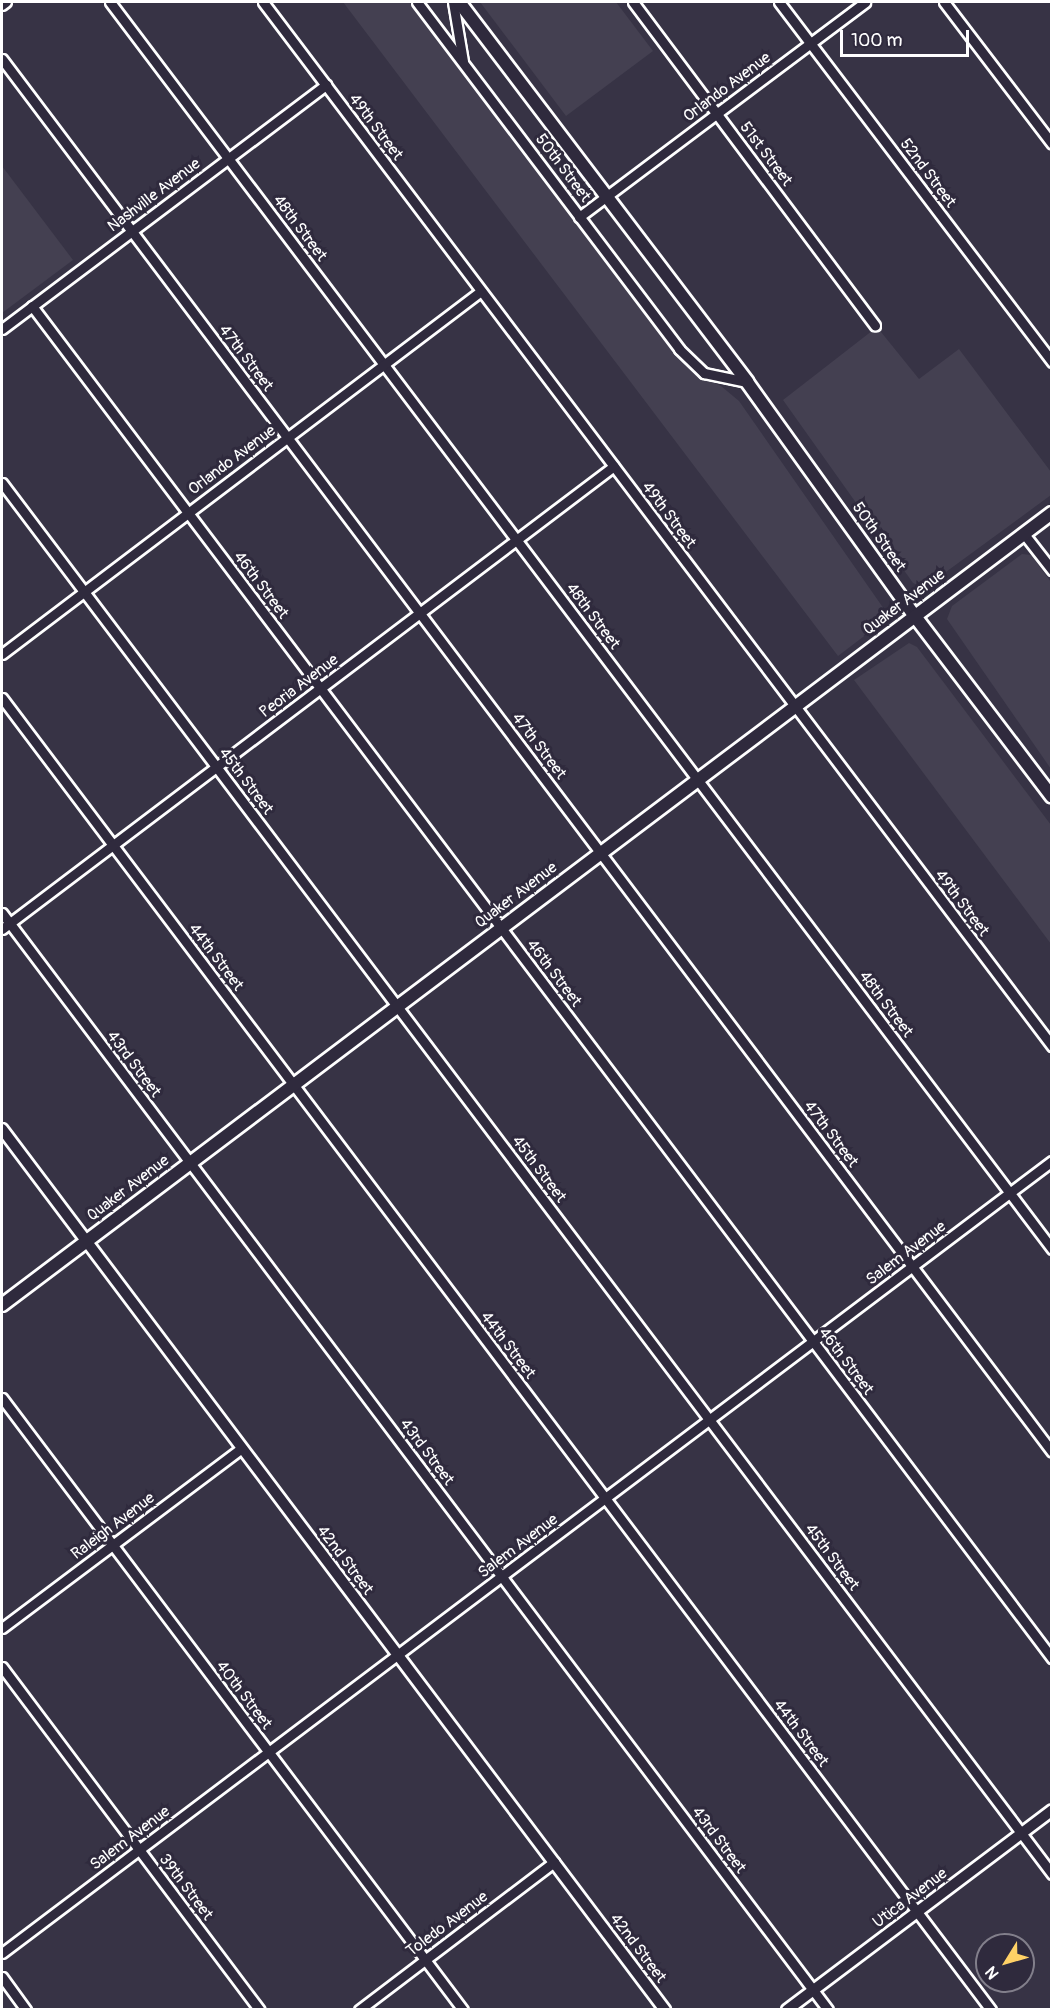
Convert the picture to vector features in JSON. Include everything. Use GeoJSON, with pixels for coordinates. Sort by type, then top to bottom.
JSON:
{"type":"FeatureCollection","features":[{"type":"Feature","properties":{"kind":"main road","name":"50th Street"},"geometry":{"type":"LineString","coordinates":[[459,2],[747,382],[914,615],[1052,797]]}},
{"type":"Feature","properties":{"kind":"main road","name":"Quaker Avenue"},"geometry":{"type":"LineString","coordinates":[[2,1305],[1052,513]]}},
{"type":"Feature","properties":{"kind":"street"},"geometry":{"type":"LineString","coordinates":[[2,4],[6,2]]}},
{"type":"Feature","properties":{"kind":"street","name":"48th Street"},"geometry":{"type":"LineString","coordinates":[[110,2],[1052,1249]]}},
{"type":"Feature","properties":{"kind":"street","name":"49th Street"},"geometry":{"type":"LineString","coordinates":[[262,2],[1052,1046]]}},
{"type":"Feature","properties":{"kind":"street","name":"50th Street"},"geometry":{"type":"LineString","coordinates":[[417,2],[693,365],[716,377],[747,382]]}},
{"type":"Feature","properties":{"kind":"street"},"geometry":{"type":"LineString","coordinates":[[453,2],[463,63]]}},
{"type":"Feature","properties":{"kind":"street","name":"51st Street"},"geometry":{"type":"LineString","coordinates":[[633,2],[874,325]]}},
{"type":"Feature","properties":{"kind":"street","name":"52nd Street"},"geometry":{"type":"LineString","coordinates":[[779,2],[1052,362]]}},
{"type":"Feature","properties":{"kind":"street","name":"Orlando Avenue"},"geometry":{"type":"LineString","coordinates":[[579,217],[866,2]]}},
{"type":"Feature","properties":{"kind":"street"},"geometry":{"type":"LineString","coordinates":[[944,2],[1052,144]]}},
{"type":"Feature","properties":{"kind":"street","name":"47th Street"},"geometry":{"type":"LineString","coordinates":[[2,59],[1052,1452]]}},
{"type":"Feature","properties":{"kind":"street","name":"Nashville Avenue"},"geometry":{"type":"LineString","coordinates":[[2,329],[326,85]]}},
{"type":"Feature","properties":{"kind":"street","name":"Orlando Avenue"},"geometry":{"type":"LineString","coordinates":[[2,654],[482,291]]}},
{"type":"Feature","properties":{"kind":"street","name":"46th Street"},"geometry":{"type":"LineString","coordinates":[[32,306],[1052,1658]]}},
{"type":"Feature","properties":{"kind":"street","name":"Peoria Avenue"},"geometry":{"type":"LineString","coordinates":[[5,926],[614,466]]}},
{"type":"Feature","properties":{"kind":"street","name":"45th Street"},"geometry":{"type":"LineString","coordinates":[[2,483],[1052,1874]]}},
{"type":"Feature","properties":{"kind":"street"},"geometry":{"type":"LineString","coordinates":[[1024,534],[1052,570]]}},
{"type":"Feature","properties":{"kind":"street","name":"44th Street"},"geometry":{"type":"LineString","coordinates":[[2,698],[991,2010]]}},
{"type":"Feature","properties":{"kind":"street","name":"43rd Street"},"geometry":{"type":"LineString","coordinates":[[2,914],[5,926],[190,1163],[828,2010]]}},
{"type":"Feature","properties":{"kind":"street","name":"42nd Street"},"geometry":{"type":"LineString","coordinates":[[2,1129],[665,2010]]}},
{"type":"Feature","properties":{"kind":"street","name":"Salem Avenue"},"geometry":{"type":"LineString","coordinates":[[2,1953],[1052,1161]]}},
{"type":"Feature","properties":{"kind":"street","name":"40th Street"},"geometry":{"type":"LineString","coordinates":[[2,1398],[463,2010]]}},
{"type":"Feature","properties":{"kind":"street","name":"Raleigh Avenue"},"geometry":{"type":"LineString","coordinates":[[2,1628],[242,1448]]}},
{"type":"Feature","properties":{"kind":"street","name":"39th Street"},"geometry":{"type":"LineString","coordinates":[[2,1667],[260,2010]]}},
{"type":"Feature","properties":{"kind":"street","name":"Utica Avenue"},"geometry":{"type":"LineString","coordinates":[[787,2010],[1052,1810]]}},
{"type":"Feature","properties":{"kind":"street","name":"Toledo Avenue"},"geometry":{"type":"LineString","coordinates":[[359,2010],[554,1862]]}},
{"type":"Feature","properties":{"kind":"street"},"geometry":{"type":"LineString","coordinates":[[2,1977],[26,2010]]}},
{"type":"Feature","properties":{"kind":"shaded area"},"geometry":{"type":"Polygon","coordinates":[[[343,2],[411,2],[681,360],[693,373],[721,386],[739,401],[884,609],[884,621],[838,656],[343,2]]]}},
{"type":"Feature","properties":{"kind":"shaded area"},"geometry":{"type":"Polygon","coordinates":[[[480,2],[616,2],[653,51],[566,116],[480,2]]]}},
{"type":"Feature","properties":{"kind":"shaded area"},"geometry":{"type":"Polygon","coordinates":[[[2,166],[73,260],[2,313],[2,166]]]}},
{"type":"Feature","properties":{"kind":"shaded area"},"geometry":{"type":"Polygon","coordinates":[[[877,327],[919,379],[959,349],[1051,472],[1051,495],[924,588],[913,583],[783,400],[877,327]]]}},
{"type":"Feature","properties":{"kind":"shaded area"},"geometry":{"type":"Polygon","coordinates":[[[1022,554],[1031,555],[1051,582],[1051,769],[947,619],[952,606],[1022,554]]]}},
{"type":"Feature","properties":{"kind":"shaded area"},"geometry":{"type":"Polygon","coordinates":[[[909,643],[917,647],[1051,825],[1051,944],[854,680],[909,643]]]}}]}
